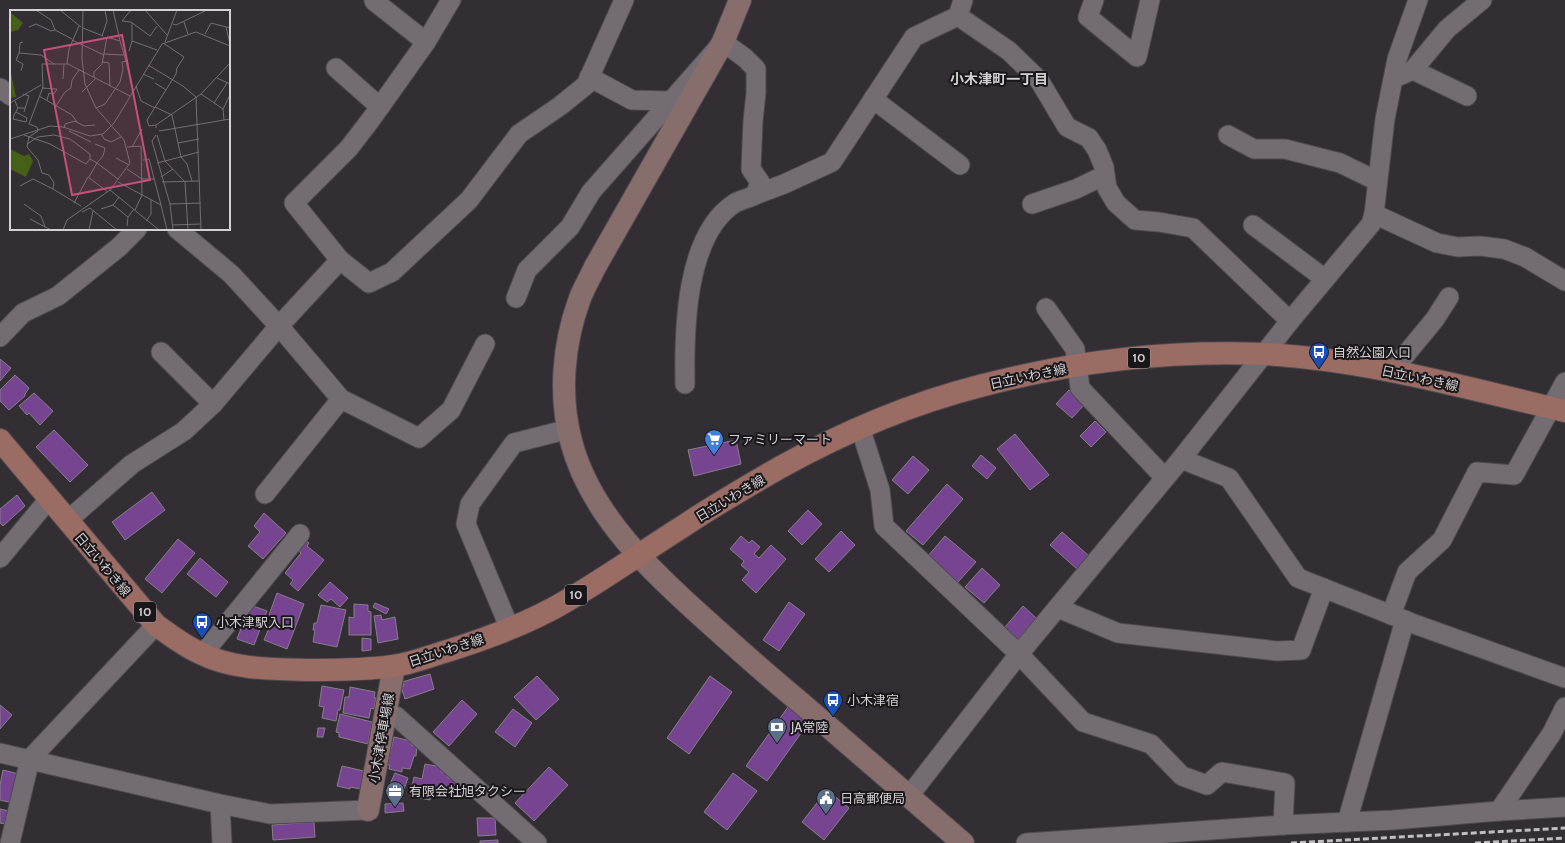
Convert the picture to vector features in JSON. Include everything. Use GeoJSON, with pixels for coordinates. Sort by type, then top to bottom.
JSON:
{"type":"FeatureCollection","features":[{"type":"Feature","properties":{"kind":"main road","name":"日立いわき線"},"geometry":{"type":"LineString","coordinates":[[0,440],[156,625],[189,648],[202,655],[219,661],[277,668],[351,670],[394,666],[466,645],[510,629],[539,616],[568,600],[682,526],[779,468],[860,427],[910,407],[977,386],[1030,374],[1078,365],[1179,355],[1263,354],[1396,372],[1557,410]]}},
{"type":"Feature","properties":{"kind":"street"},"geometry":{"type":"LineString","coordinates":[[451,0],[426,42],[349,148],[294,203],[340,260],[369,283],[392,272],[469,200],[519,134],[565,102],[586,85],[624,0]]}},
{"type":"Feature","properties":{"kind":"street"},"geometry":{"type":"LineString","coordinates":[[740,0],[722,42],[595,267],[579,300],[571,327],[564,381],[571,442],[579,465],[597,502],[639,555],[680,597],[757,666],[963,843]]}},
{"type":"Feature","properties":{"kind":"street"},"geometry":{"type":"LineString","coordinates":[[1094,0],[1088,17],[1137,56],[1150,0]]}},
{"type":"Feature","properties":{"kind":"street"},"geometry":{"type":"LineString","coordinates":[[909,796],[1020,654],[1181,459],[1263,354],[1371,224],[1374,214],[1385,119],[1398,60],[1418,0]]}},
{"type":"Feature","properties":{"kind":"street"},"geometry":{"type":"LineString","coordinates":[[1394,78],[1413,70],[1447,29],[1482,0]]}},
{"type":"Feature","properties":{"kind":"street"},"geometry":{"type":"LineString","coordinates":[[374,1],[426,42]]}},
{"type":"Feature","properties":{"kind":"street"},"geometry":{"type":"LineString","coordinates":[[685,384],[684,346],[687,310],[697,259],[707,235],[717,220],[735,204],[832,162],[914,37],[961,8],[1039,80],[1067,127],[1089,138],[1097,150],[1104,167],[1107,188],[1116,203],[1135,220],[1159,222],[1194,228],[1290,321]]}},
{"type":"Feature","properties":{"kind":"street"},"geometry":{"type":"LineString","coordinates":[[516,298],[527,270],[570,228],[592,192],[722,42]]}},
{"type":"Feature","properties":{"kind":"street"},"geometry":{"type":"LineString","coordinates":[[722,42],[745,58],[756,69],[751,169],[760,182],[755,195]]}},
{"type":"Feature","properties":{"kind":"street"},"geometry":{"type":"LineString","coordinates":[[336,68],[380,107]]}},
{"type":"Feature","properties":{"kind":"street"},"geometry":{"type":"LineString","coordinates":[[1413,70],[1468,96]]}},
{"type":"Feature","properties":{"kind":"street"},"geometry":{"type":"LineString","coordinates":[[590,77],[632,100],[671,101]]}},
{"type":"Feature","properties":{"kind":"street"},"geometry":{"type":"LineString","coordinates":[[0,88],[10,95]]}},
{"type":"Feature","properties":{"kind":"street"},"geometry":{"type":"LineString","coordinates":[[873,99],[960,165]]}},
{"type":"Feature","properties":{"kind":"street"},"geometry":{"type":"LineString","coordinates":[[1228,135],[1254,149],[1285,149],[1340,163],[1377,181]]}},
{"type":"Feature","properties":{"kind":"street"},"geometry":{"type":"LineString","coordinates":[[1032,204],[1076,189],[1105,175]]}},
{"type":"Feature","properties":{"kind":"street"},"geometry":{"type":"LineString","coordinates":[[1374,214],[1436,243],[1458,247],[1480,246],[1504,250],[1525,258],[1565,281]]}},
{"type":"Feature","properties":{"kind":"street"},"geometry":{"type":"LineString","coordinates":[[1253,225],[1325,279]]}},
{"type":"Feature","properties":{"kind":"street"},"geometry":{"type":"LineString","coordinates":[[0,337],[23,313],[58,296],[119,247],[136,230]]}},
{"type":"Feature","properties":{"kind":"street"},"geometry":{"type":"LineString","coordinates":[[177,230],[231,274],[280,326],[341,399],[419,438],[451,410],[485,344]]}},
{"type":"Feature","properties":{"kind":"street"},"geometry":{"type":"LineString","coordinates":[[67,521],[132,464],[184,431],[214,404],[280,326],[340,260]]}},
{"type":"Feature","properties":{"kind":"street"},"geometry":{"type":"LineString","coordinates":[[1396,372],[1402,359],[1435,318],[1449,297]]}},
{"type":"Feature","properties":{"kind":"street"},"geometry":{"type":"LineString","coordinates":[[1046,308],[1075,349],[1080,388],[1165,478]]}},
{"type":"Feature","properties":{"kind":"street"},"geometry":{"type":"LineString","coordinates":[[160,352],[214,404]]}},
{"type":"Feature","properties":{"kind":"street"},"geometry":{"type":"LineString","coordinates":[[1347,822],[1398,617],[1407,572],[1442,540],[1478,472],[1514,475],[1557,410],[1565,382]]}},
{"type":"Feature","properties":{"kind":"street"},"geometry":{"type":"LineString","coordinates":[[265,494],[341,399]]}},
{"type":"Feature","properties":{"kind":"street"},"geometry":{"type":"LineString","coordinates":[[860,427],[880,490],[884,526],[1020,654],[1083,722],[1151,744],[1182,776],[1207,785],[1222,772],[1285,783],[1283,825]]}},
{"type":"Feature","properties":{"kind":"street"},"geometry":{"type":"LineString","coordinates":[[510,629],[466,524],[470,504],[514,443],[569,429]]}},
{"type":"Feature","properties":{"kind":"street"},"geometry":{"type":"LineString","coordinates":[[1181,459],[1229,478],[1298,578],[1398,617],[1565,678]]}},
{"type":"Feature","properties":{"kind":"street"},"geometry":{"type":"LineString","coordinates":[[0,558],[49,499]]}},
{"type":"Feature","properties":{"kind":"street"},"geometry":{"type":"LineString","coordinates":[[202,655],[300,534]]}},
{"type":"Feature","properties":{"kind":"street"},"geometry":{"type":"LineString","coordinates":[[1058,608],[1118,632],[1277,652],[1301,650],[1324,588]]}},
{"type":"Feature","properties":{"kind":"street"},"geometry":{"type":"LineString","coordinates":[[10,843],[30,759],[156,625]]}},
{"type":"Feature","properties":{"kind":"street","name":"小木津停車場線"},"geometry":{"type":"LineString","coordinates":[[368,810],[394,666]]}},
{"type":"Feature","properties":{"kind":"street"},"geometry":{"type":"LineString","coordinates":[[1499,811],[1552,733],[1565,707]]}},
{"type":"Feature","properties":{"kind":"street"},"geometry":{"type":"LineString","coordinates":[[385,714],[396,716],[537,843]]}},
{"type":"Feature","properties":{"kind":"street"},"geometry":{"type":"LineString","coordinates":[[0,753],[220,804],[270,814],[368,810]]}},
{"type":"Feature","properties":{"kind":"street"},"geometry":{"type":"LineString","coordinates":[[220,804],[222,843]]}},
{"type":"Feature","properties":{"kind":"street"},"geometry":{"type":"LineString","coordinates":[[1026,843],[1283,825],[1393,820],[1565,807]]}},
{"type":"Feature","properties":{"kind":"building"},"geometry":{"type":"Polygon","coordinates":[[[0,359],[11,368],[0,381],[0,359]]]}},
{"type":"Feature","properties":{"kind":"building"},"geometry":{"type":"Polygon","coordinates":[[[15,375],[29,388],[25,396],[9,410],[0,401],[0,390],[15,375]]]}},
{"type":"Feature","properties":{"kind":"building"},"geometry":{"type":"Polygon","coordinates":[[[1069,390],[1085,404],[1072,418],[1056,404],[1069,390]]]}},
{"type":"Feature","properties":{"kind":"building"},"geometry":{"type":"Polygon","coordinates":[[[34,393],[53,411],[40,425],[29,413],[27,415],[19,406],[34,393]]]}},
{"type":"Feature","properties":{"kind":"building"},"geometry":{"type":"Polygon","coordinates":[[[1095,421],[1106,432],[1091,447],[1080,436],[1095,421]]]}},
{"type":"Feature","properties":{"kind":"building"},"geometry":{"type":"Polygon","coordinates":[[[54,430],[88,465],[70,482],[36,447],[54,430]]]}},
{"type":"Feature","properties":{"kind":"building"},"geometry":{"type":"Polygon","coordinates":[[[1015,434],[1049,475],[1030,490],[997,449],[1015,434]]]}},
{"type":"Feature","properties":{"kind":"building","name":"ファミリーマート"},"geometry":{"type":"Polygon","coordinates":[[[736,440],[741,464],[694,476],[688,450],[736,440]]]}},
{"type":"Feature","properties":{"kind":"building"},"geometry":{"type":"Polygon","coordinates":[[[981,455],[996,468],[987,479],[972,466],[981,455]]]}},
{"type":"Feature","properties":{"kind":"building"},"geometry":{"type":"Polygon","coordinates":[[[913,456],[929,470],[908,494],[892,480],[913,456]]]}},
{"type":"Feature","properties":{"kind":"building"},"geometry":{"type":"Polygon","coordinates":[[[947,484],[963,499],[923,545],[906,531],[947,484]]]}},
{"type":"Feature","properties":{"kind":"building"},"geometry":{"type":"Polygon","coordinates":[[[152,492],[165,510],[125,540],[112,522],[152,492]]]}},
{"type":"Feature","properties":{"kind":"building"},"geometry":{"type":"Polygon","coordinates":[[[17,495],[25,506],[3,526],[0,523],[0,509],[17,495]]]}},
{"type":"Feature","properties":{"kind":"building"},"geometry":{"type":"Polygon","coordinates":[[[808,510],[822,524],[802,545],[788,531],[808,510]]]}},
{"type":"Feature","properties":{"kind":"building"},"geometry":{"type":"Polygon","coordinates":[[[264,513],[286,533],[263,559],[248,546],[260,532],[254,526],[264,513]]]}},
{"type":"Feature","properties":{"kind":"building"},"geometry":{"type":"Polygon","coordinates":[[[841,531],[855,545],[829,572],[815,559],[841,531]]]}},
{"type":"Feature","properties":{"kind":"building"},"geometry":{"type":"Polygon","coordinates":[[[1062,532],[1089,556],[1077,569],[1050,545],[1062,532]]]}},
{"type":"Feature","properties":{"kind":"building"},"geometry":{"type":"Polygon","coordinates":[[[741,536],[749,543],[752,540],[760,547],[754,554],[759,558],[771,545],[786,559],[756,593],[742,580],[749,572],[741,565],[744,561],[730,549],[741,536]]]}},
{"type":"Feature","properties":{"kind":"building"},"geometry":{"type":"Polygon","coordinates":[[[945,536],[976,562],[958,582],[928,556],[945,536]]]}},
{"type":"Feature","properties":{"kind":"building"},"geometry":{"type":"Polygon","coordinates":[[[178,539],[195,553],[162,593],[145,579],[178,539]]]}},
{"type":"Feature","properties":{"kind":"building"},"geometry":{"type":"Polygon","coordinates":[[[304,539],[309,543],[307,546],[324,560],[298,591],[290,584],[293,580],[285,573],[301,553],[296,549],[304,539]]]}},
{"type":"Feature","properties":{"kind":"building"},"geometry":{"type":"Polygon","coordinates":[[[200,558],[228,582],[216,597],[187,574],[200,558]]]}},
{"type":"Feature","properties":{"kind":"building"},"geometry":{"type":"Polygon","coordinates":[[[982,568],[1000,585],[984,603],[965,587],[982,568]]]}},
{"type":"Feature","properties":{"kind":"building"},"geometry":{"type":"Polygon","coordinates":[[[330,582],[348,598],[340,607],[331,599],[327,602],[318,595],[330,582]]]}},
{"type":"Feature","properties":{"kind":"building"},"geometry":{"type":"Polygon","coordinates":[[[277,593],[304,604],[287,649],[264,640],[274,616],[269,615],[277,593]]]}},
{"type":"Feature","properties":{"kind":"building"},"geometry":{"type":"Polygon","coordinates":[[[789,602],[805,614],[779,651],[763,640],[789,602]]]}},
{"type":"Feature","properties":{"kind":"building"},"geometry":{"type":"Polygon","coordinates":[[[375,603],[389,609],[386,614],[373,607],[375,603]]]}},
{"type":"Feature","properties":{"kind":"building"},"geometry":{"type":"Polygon","coordinates":[[[354,604],[368,605],[368,611],[371,612],[371,635],[349,635],[349,617],[354,618],[354,604]]]}},
{"type":"Feature","properties":{"kind":"building"},"geometry":{"type":"Polygon","coordinates":[[[250,605],[267,611],[254,645],[237,639],[250,605]]]}},
{"type":"Feature","properties":{"kind":"building"},"geometry":{"type":"Polygon","coordinates":[[[321,605],[346,610],[337,647],[313,642],[315,630],[313,630],[314,623],[317,623],[321,605]]]}},
{"type":"Feature","properties":{"kind":"building"},"geometry":{"type":"Polygon","coordinates":[[[1023,606],[1036,618],[1018,639],[1005,627],[1023,606]]]}},
{"type":"Feature","properties":{"kind":"building"},"geometry":{"type":"Polygon","coordinates":[[[381,615],[382,620],[395,617],[398,639],[378,643],[374,616],[381,615]]]}},
{"type":"Feature","properties":{"kind":"building"},"geometry":{"type":"Polygon","coordinates":[[[362,638],[371,639],[371,650],[362,651],[362,638]]]}},
{"type":"Feature","properties":{"kind":"building"},"geometry":{"type":"Polygon","coordinates":[[[430,674],[434,689],[405,699],[401,687],[404,686],[402,682],[430,674]]]}},
{"type":"Feature","properties":{"kind":"building"},"geometry":{"type":"Polygon","coordinates":[[[537,676],[559,699],[536,720],[514,697],[537,676]]]}},
{"type":"Feature","properties":{"kind":"building"},"geometry":{"type":"Polygon","coordinates":[[[710,676],[732,692],[689,754],[667,738],[710,676]]]}},
{"type":"Feature","properties":{"kind":"building"},"geometry":{"type":"Polygon","coordinates":[[[322,686],[344,690],[336,721],[322,718],[324,707],[319,706],[322,686]]]}},
{"type":"Feature","properties":{"kind":"building"},"geometry":{"type":"Polygon","coordinates":[[[350,687],[375,692],[374,698],[376,698],[374,709],[371,708],[369,718],[343,713],[345,697],[349,697],[350,687]]]}},
{"type":"Feature","properties":{"kind":"building"},"geometry":{"type":"Polygon","coordinates":[[[462,700],[477,714],[449,746],[433,732],[462,700]]]}},
{"type":"Feature","properties":{"kind":"building"},"geometry":{"type":"Polygon","coordinates":[[[0,705],[12,715],[0,729],[0,705]]]}},
{"type":"Feature","properties":{"kind":"building","name":"JA常陸"},"geometry":{"type":"Polygon","coordinates":[[[788,707],[809,722],[767,781],[746,766],[788,707]]]}},
{"type":"Feature","properties":{"kind":"building"},"geometry":{"type":"Polygon","coordinates":[[[513,709],[532,723],[515,747],[495,732],[513,709]]]}},
{"type":"Feature","properties":{"kind":"building"},"geometry":{"type":"Polygon","coordinates":[[[340,714],[372,722],[368,744],[339,737],[339,733],[336,732],[340,714]]]}},
{"type":"Feature","properties":{"kind":"building"},"geometry":{"type":"Polygon","coordinates":[[[318,728],[325,728],[323,737],[317,737],[318,728]]]}},
{"type":"Feature","properties":{"kind":"building"},"geometry":{"type":"Polygon","coordinates":[[[394,737],[411,741],[411,745],[417,746],[416,756],[414,756],[410,769],[402,768],[402,772],[389,769],[390,765],[387,765],[394,737]]]}},
{"type":"Feature","properties":{"kind":"building"},"geometry":{"type":"Polygon","coordinates":[[[425,764],[442,767],[441,772],[448,773],[448,778],[457,780],[462,784],[462,788],[469,790],[468,795],[464,794],[463,797],[445,793],[444,797],[431,794],[430,800],[410,796],[414,777],[422,779],[425,764]]]}},
{"type":"Feature","properties":{"kind":"building"},"geometry":{"type":"Polygon","coordinates":[[[342,766],[364,771],[361,789],[350,787],[350,789],[337,786],[342,766]]]}},
{"type":"Feature","properties":{"kind":"building"},"geometry":{"type":"Polygon","coordinates":[[[549,767],[568,785],[534,821],[515,803],[549,767]]]}},
{"type":"Feature","properties":{"kind":"building"},"geometry":{"type":"Polygon","coordinates":[[[3,770],[19,774],[13,803],[0,800],[0,785],[3,770]]]}},
{"type":"Feature","properties":{"kind":"building"},"geometry":{"type":"Polygon","coordinates":[[[395,773],[408,778],[404,789],[390,784],[395,773]]]}},
{"type":"Feature","properties":{"kind":"building"},"geometry":{"type":"Polygon","coordinates":[[[733,773],[757,791],[727,830],[704,812],[733,773]]]}},
{"type":"Feature","properties":{"kind":"building"},"geometry":{"type":"Polygon","coordinates":[[[827,790],[849,808],[824,840],[802,822],[827,790]]]}},
{"type":"Feature","properties":{"kind":"building","name":"有限会社旭タクシー"},"geometry":{"type":"Polygon","coordinates":[[[403,803],[404,811],[385,813],[385,804],[403,803]]]}},
{"type":"Feature","properties":{"kind":"building"},"geometry":{"type":"Polygon","coordinates":[[[0,809],[9,811],[6,824],[0,823],[0,809]]]}},
{"type":"Feature","properties":{"kind":"building"},"geometry":{"type":"Polygon","coordinates":[[[477,818],[495,818],[496,835],[478,836],[477,818]]]}},
{"type":"Feature","properties":{"kind":"building"},"geometry":{"type":"Polygon","coordinates":[[[314,822],[315,837],[273,840],[272,825],[314,822]]]}},
{"type":"Feature","properties":{"kind":"building"},"geometry":{"type":"Polygon","coordinates":[[[498,840],[498,843],[480,843],[480,841],[498,840]]]}},
{"type":"Feature","properties":{"kind":"railway"},"geometry":{"type":"LineString","coordinates":[[1291,843],[1565,828]]}},
{"type":"Feature","properties":{"kind":"railway"},"geometry":{"type":"LineString","coordinates":[[1475,843],[1565,838]]}},
{"type":"Feature","properties":{"kind":"place","name":"自然公園入口"},"geometry":{"type":"Point","coordinates":[1319,369]}},
{"type":"Feature","properties":{"kind":"place","name":"ファミリーマート"},"geometry":{"type":"Point","coordinates":[714,456]}},
{"type":"Feature","properties":{"kind":"place","name":"小木津駅入口"},"geometry":{"type":"Point","coordinates":[202,639]}},
{"type":"Feature","properties":{"kind":"place","name":"小木津宿"},"geometry":{"type":"Point","coordinates":[833,717]}},
{"type":"Feature","properties":{"kind":"place","name":"JA常陸"},"geometry":{"type":"Point","coordinates":[777,744]}},
{"type":"Feature","properties":{"kind":"place","name":"有限会社旭タクシー"},"geometry":{"type":"Point","coordinates":[395,808]}},
{"type":"Feature","properties":{"kind":"place","name":"日高郵便局"},"geometry":{"type":"Point","coordinates":[826,815]}},
{"type":"Feature","properties":{"kind":"district","name":"小木津町一丁目"},"geometry":{"type":"Point","coordinates":[999,79]}}]}
